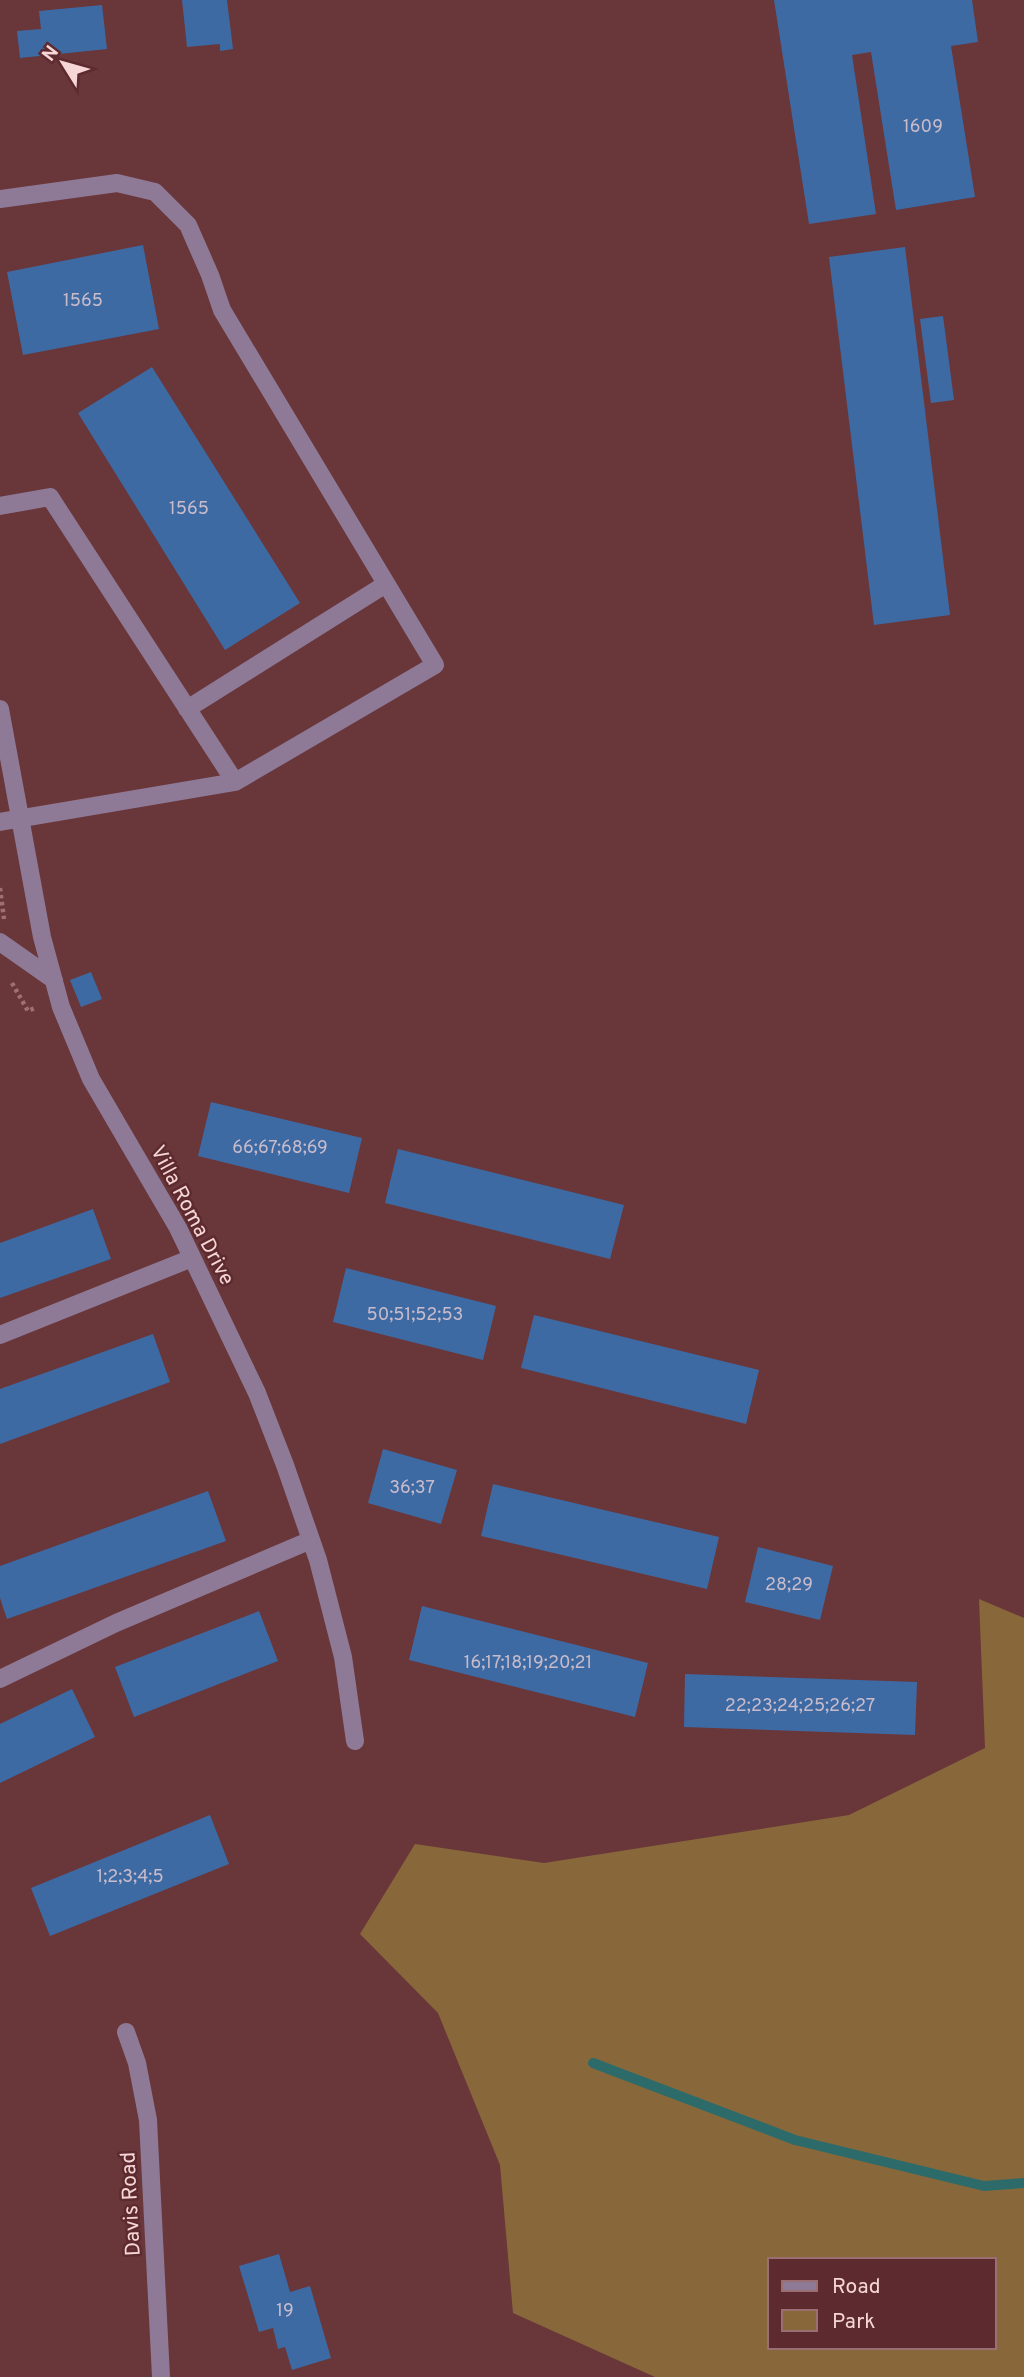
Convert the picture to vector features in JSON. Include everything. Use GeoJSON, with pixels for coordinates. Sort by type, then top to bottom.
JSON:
{"type":"FeatureCollection","features":[{"type":"Feature","properties":{"kind":"street"},"geometry":{"type":"LineString","coordinates":[[0,199],[117,183],[155,192],[188,225],[222,310],[435,665],[235,782],[0,822]]}},
{"type":"Feature","properties":{"kind":"street"},"geometry":{"type":"LineString","coordinates":[[0,506],[50,497],[235,782]]}},
{"type":"Feature","properties":{"kind":"street"},"geometry":{"type":"LineString","coordinates":[[187,709],[386,584]]}},
{"type":"Feature","properties":{"kind":"street","name":"Villa Roma Drive"},"geometry":{"type":"LineString","coordinates":[[0,709],[42,937],[61,1007],[91,1079],[178,1228],[257,1393],[311,1539],[343,1657],[355,1741]]}},
{"type":"Feature","properties":{"kind":"street"},"geometry":{"type":"LineString","coordinates":[[0,942],[54,980]]}},
{"type":"Feature","properties":{"kind":"street"},"geometry":{"type":"LineString","coordinates":[[0,1335],[192,1258]]}},
{"type":"Feature","properties":{"kind":"street"},"geometry":{"type":"LineString","coordinates":[[0,1679],[116,1623],[311,1539]]}},
{"type":"Feature","properties":{"kind":"street","name":"Davis Road"},"geometry":{"type":"LineString","coordinates":[[126,2032],[137,2063],[148,2120],[161,2377]]}},
{"type":"Feature","properties":{"kind":"green space"},"geometry":{"type":"Polygon","coordinates":[[[979,1599],[1024,1618],[1024,2377],[655,2377],[513,2313],[500,2165],[438,2013],[360,1934],[415,1844],[544,1863],[849,1815],[985,1748],[979,1599]]]}},
{"type":"Feature","properties":{"kind":"building"},"geometry":{"type":"Polygon","coordinates":[[[182,0],[227,0],[233,49],[220,51],[220,44],[187,47],[182,0]]]}},
{"type":"Feature","properties":{"kind":"building"},"geometry":{"type":"Polygon","coordinates":[[[774,0],[972,0],[978,42],[951,46],[975,197],[896,210],[871,52],[852,55],[876,214],[809,224],[774,0]]]}},
{"type":"Feature","properties":{"kind":"building"},"geometry":{"type":"Polygon","coordinates":[[[102,5],[107,49],[20,58],[17,31],[41,29],[39,11],[102,5]]]}},
{"type":"Feature","properties":{"kind":"building"},"geometry":{"type":"Polygon","coordinates":[[[143,245],[159,329],[23,355],[7,272],[143,245]]]}},
{"type":"Feature","properties":{"kind":"building"},"geometry":{"type":"Polygon","coordinates":[[[905,247],[950,615],[874,625],[829,257],[905,247]]]}},
{"type":"Feature","properties":{"kind":"building"},"geometry":{"type":"Polygon","coordinates":[[[943,316],[954,400],[931,403],[920,319],[943,316]]]}},
{"type":"Feature","properties":{"kind":"building"},"geometry":{"type":"Polygon","coordinates":[[[152,367],[300,603],[225,650],[78,413],[152,367]]]}},
{"type":"Feature","properties":{"kind":"building"},"geometry":{"type":"Polygon","coordinates":[[[91,972],[102,999],[81,1007],[70,980],[91,972]]]}},
{"type":"Feature","properties":{"kind":"building"},"geometry":{"type":"Polygon","coordinates":[[[211,1102],[362,1138],[349,1193],[198,1156],[211,1102]]]}},
{"type":"Feature","properties":{"kind":"building"},"geometry":{"type":"Polygon","coordinates":[[[398,1149],[624,1205],[610,1259],[385,1203],[398,1149]]]}},
{"type":"Feature","properties":{"kind":"building"},"geometry":{"type":"Polygon","coordinates":[[[93,1209],[111,1259],[0,1298],[0,1243],[93,1209]]]}},
{"type":"Feature","properties":{"kind":"building"},"geometry":{"type":"Polygon","coordinates":[[[346,1268],[496,1306],[483,1360],[333,1322],[346,1268]]]}},
{"type":"Feature","properties":{"kind":"building"},"geometry":{"type":"Polygon","coordinates":[[[534,1315],[759,1370],[746,1424],[521,1368],[534,1315]]]}},
{"type":"Feature","properties":{"kind":"building"},"geometry":{"type":"Polygon","coordinates":[[[153,1334],[170,1382],[0,1444],[0,1389],[153,1334]]]}},
{"type":"Feature","properties":{"kind":"building"},"geometry":{"type":"Polygon","coordinates":[[[383,1449],[457,1470],[441,1524],[368,1503],[383,1449]]]}},
{"type":"Feature","properties":{"kind":"building"},"geometry":{"type":"Polygon","coordinates":[[[493,1484],[719,1537],[707,1589],[481,1536],[493,1484]]]}},
{"type":"Feature","properties":{"kind":"building"},"geometry":{"type":"Polygon","coordinates":[[[208,1491],[226,1541],[7,1619],[0,1598],[0,1566],[208,1491]]]}},
{"type":"Feature","properties":{"kind":"building"},"geometry":{"type":"Polygon","coordinates":[[[758,1547],[833,1566],[820,1620],[745,1602],[758,1547]]]}},
{"type":"Feature","properties":{"kind":"building"},"geometry":{"type":"Polygon","coordinates":[[[422,1606],[648,1663],[635,1717],[409,1660],[422,1606]]]}},
{"type":"Feature","properties":{"kind":"building"},"geometry":{"type":"Polygon","coordinates":[[[259,1611],[278,1661],[134,1717],[115,1667],[259,1611]]]}},
{"type":"Feature","properties":{"kind":"building"},"geometry":{"type":"Polygon","coordinates":[[[685,1674],[917,1682],[915,1735],[684,1727],[685,1674]]]}},
{"type":"Feature","properties":{"kind":"building"},"geometry":{"type":"Polygon","coordinates":[[[72,1689],[95,1737],[0,1783],[0,1724],[72,1689]]]}},
{"type":"Feature","properties":{"kind":"building"},"geometry":{"type":"Polygon","coordinates":[[[210,1815],[229,1864],[50,1936],[31,1888],[210,1815]]]}},
{"type":"Feature","properties":{"kind":"building"},"geometry":{"type":"Polygon","coordinates":[[[279,2254],[290,2292],[310,2286],[331,2358],[292,2370],[285,2347],[278,2349],[273,2328],[259,2332],[239,2266],[279,2254]]]}},
{"type":"Feature","properties":{"kind":"waterway"},"geometry":{"type":"LineString","coordinates":[[593,2063],[795,2140],[984,2186],[1024,2183]]}}]}
